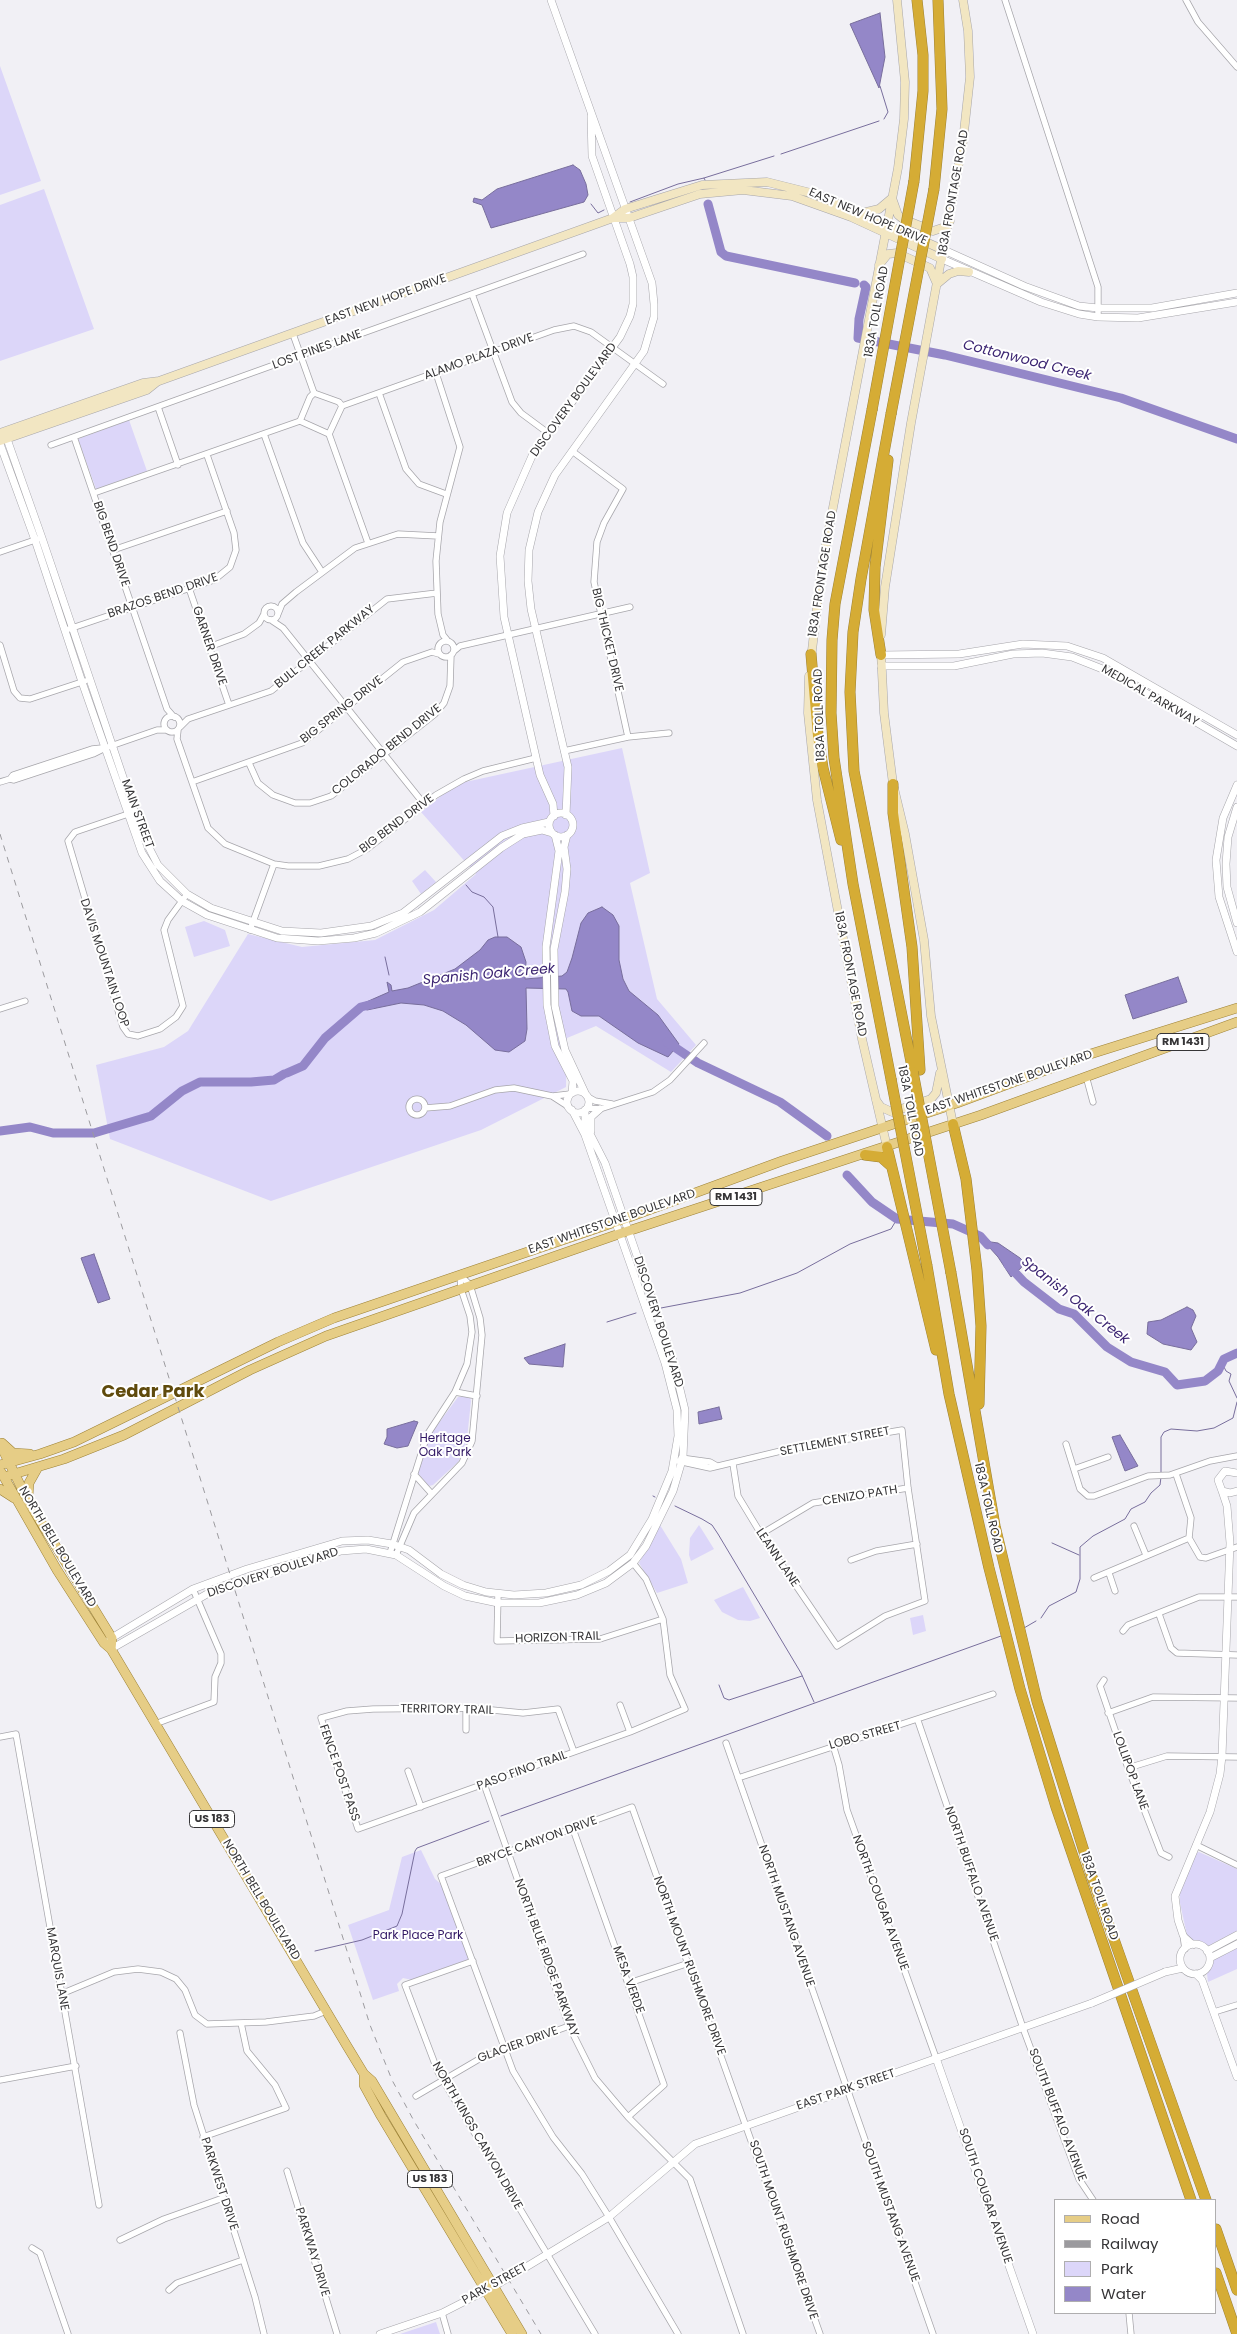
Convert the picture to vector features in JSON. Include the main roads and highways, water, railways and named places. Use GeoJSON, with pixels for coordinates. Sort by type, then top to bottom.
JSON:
{"type":"FeatureCollection","features":[{"type":"Feature","properties":{"kind":"highway","name":"183A TOLL ROAD"},"geometry":{"type":"LineString","coordinates":[[917,0],[923,55],[921,129],[914,181],[835,604],[832,640],[831,714],[834,758],[853,884],[927,1266],[949,1394],[1002,1619],[1037,1746],[1105,1951],[1192,2199]]}},
{"type":"Feature","properties":{"kind":"highway","name":"183A TOLL ROAD"},"geometry":{"type":"LineString","coordinates":[[938,0],[942,100],[934,190],[891,414],[853,632],[850,692],[854,772],[916,1071],[995,1526],[1015,1616],[1049,1742],[1092,1877],[1206,2199]]}},
{"type":"Feature","properties":{"kind":"highway"},"geometry":{"type":"LineString","coordinates":[[881,661],[874,610],[875,567],[887,480],[891,414]]}},
{"type":"Feature","properties":{"kind":"highway"},"geometry":{"type":"LineString","coordinates":[[811,654],[818,736],[823,768],[853,884]]}},
{"type":"Feature","properties":{"kind":"highway"},"geometry":{"type":"LineString","coordinates":[[893,784],[893,813],[912,947],[916,1071]]}},
{"type":"Feature","properties":{"kind":"highway"},"geometry":{"type":"LineString","coordinates":[[953,1124],[966,1179],[978,1270],[980,1326],[979,1426]]}},
{"type":"Feature","properties":{"kind":"highway"},"geometry":{"type":"LineString","coordinates":[[887,1146],[937,1357],[949,1394]]}},
{"type":"Feature","properties":{"kind":"highway"},"geometry":{"type":"LineString","coordinates":[[865,1155],[881,1157],[891,1166]]}},
{"type":"Feature","properties":{"kind":"highway"},"geometry":{"type":"LineString","coordinates":[[1217,2232],[1237,2290]]}},
{"type":"Feature","properties":{"kind":"highway"},"geometry":{"type":"LineString","coordinates":[[1217,2275],[1237,2334]]}},
{"type":"Feature","properties":{"kind":"main road","name":"183A FRONTAGE ROAD"},"geometry":{"type":"LineString","coordinates":[[887,1146],[880,1126],[817,800],[808,714],[811,654],[822,565],[898,168],[904,119],[905,82],[896,0]]}},
{"type":"Feature","properties":{"kind":"main road","name":"183A FRONTAGE ROAD"},"geometry":{"type":"LineString","coordinates":[[953,1124],[931,1016],[924,940],[905,834],[893,784],[884,713],[881,661],[885,587],[921,372],[964,141],[970,77],[968,31],[963,0]]}},
{"type":"Feature","properties":{"kind":"main road","name":"EAST NEW HOPE DRIVE"},"geometry":{"type":"LineString","coordinates":[[1,437],[143,383],[159,381],[293,334],[613,218],[626,208],[702,185],[767,182],[815,194],[860,213],[942,259]]}},
{"type":"Feature","properties":{"kind":"main road","name":"EAST NEW HOPE DRIVE"},"geometry":{"type":"LineString","coordinates":[[613,218],[629,218],[700,194],[743,190],[792,196],[944,250]]}},
{"type":"Feature","properties":{"kind":"main road"},"geometry":{"type":"LineString","coordinates":[[860,213],[876,210],[892,198],[895,210],[903,219],[933,231],[945,227],[950,221]]}},
{"type":"Feature","properties":{"kind":"main road"},"geometry":{"type":"LineString","coordinates":[[878,266],[888,254],[898,253],[930,268],[938,284],[949,274],[958,271],[969,272]]}},
{"type":"Feature","properties":{"kind":"main road","name":"EAST NEW HOPE DRIVE"},"geometry":{"type":"LineString","coordinates":[[1,437],[147,390],[159,381]]}},
{"type":"Feature","properties":{"kind":"main road","name":"EAST WHITESTONE BOULEVARD"},"geometry":{"type":"LineString","coordinates":[[4,1464],[40,1454],[114,1424],[321,1323],[619,1220],[880,1126],[949,1105],[1127,1042],[1237,1008]]}},
{"type":"Feature","properties":{"kind":"main road","name":"EAST WHITESTONE BOULEVARD"},"geometry":{"type":"LineString","coordinates":[[4,1475],[38,1467],[124,1435],[250,1370],[326,1336],[624,1233],[865,1155],[1237,1022]]}},
{"type":"Feature","properties":{"kind":"main road"},"geometry":{"type":"LineString","coordinates":[[875,1098],[881,1107],[892,1112],[931,1099],[939,1083],[940,1064]]}},
{"type":"Feature","properties":{"kind":"main road"},"geometry":{"type":"LineString","coordinates":[[0,1440],[13,1453],[40,1454]]}},
{"type":"Feature","properties":{"kind":"main road","name":"NORTH BELL BOULEVARD"},"geometry":{"type":"LineString","coordinates":[[0,1444],[4,1475],[17,1500],[57,1570],[109,1643]]}},
{"type":"Feature","properties":{"kind":"main road"},"geometry":{"type":"LineString","coordinates":[[28,1501],[29,1483],[38,1467]]}},
{"type":"Feature","properties":{"kind":"main road","name":"NORTH BELL BOULEVARD"},"geometry":{"type":"LineString","coordinates":[[4,1475],[28,1501],[155,1724],[364,2074],[372,2081],[489,2289],[522,2334]]}},
{"type":"Feature","properties":{"kind":"main road"},"geometry":{"type":"LineString","coordinates":[[0,1488],[17,1500]]}},
{"type":"Feature","properties":{"kind":"main road","name":"US 183"},"geometry":{"type":"LineString","coordinates":[[489,2289],[512,2334]]}},
{"type":"Feature","properties":{"kind":"water"},"geometry":{"type":"Polygon","coordinates":[[[880,13],[885,57],[879,88],[850,24],[880,13]]]}},
{"type":"Feature","properties":{"kind":"water"},"geometry":{"type":"Polygon","coordinates":[[[573,165],[580,170],[586,184],[588,195],[584,202],[491,228],[482,205],[473,202],[474,198],[482,200],[497,189],[573,165]]]}},
{"type":"Feature","properties":{"kind":"water"},"geometry":{"type":"Polygon","coordinates":[[[602,907],[613,915],[619,926],[619,960],[623,979],[629,991],[658,1015],[679,1044],[668,1057],[638,1043],[599,1016],[581,1016],[572,1011],[566,989],[526,988],[527,1029],[525,1041],[509,1052],[495,1050],[466,1025],[443,1011],[424,1005],[401,1003],[367,1010],[361,1007],[364,1003],[389,992],[387,982],[391,985],[392,991],[408,988],[455,969],[480,950],[488,940],[495,937],[507,937],[521,947],[526,962],[525,979],[562,976],[567,972],[581,923],[588,913],[602,907]]]}},
{"type":"Feature","properties":{"kind":"water"},"geometry":{"type":"Polygon","coordinates":[[[1178,977],[1187,1002],[1133,1019],[1125,995],[1178,977]]]}},
{"type":"Feature","properties":{"kind":"water"},"geometry":{"type":"Polygon","coordinates":[[[980,1237],[998,1243],[1020,1258],[1024,1262],[1021,1268],[1011,1277],[998,1257],[980,1237]]]}},
{"type":"Feature","properties":{"kind":"water"},"geometry":{"type":"Polygon","coordinates":[[[94,1254],[110,1299],[98,1303],[81,1258],[94,1254]]]}},
{"type":"Feature","properties":{"kind":"water"},"geometry":{"type":"Polygon","coordinates":[[[1187,1307],[1193,1310],[1196,1316],[1191,1328],[1197,1342],[1191,1350],[1163,1344],[1147,1334],[1148,1322],[1161,1320],[1187,1307]]]}},
{"type":"Feature","properties":{"kind":"water"},"geometry":{"type":"Polygon","coordinates":[[[565,1344],[563,1367],[529,1364],[524,1358],[565,1344]]]}},
{"type":"Feature","properties":{"kind":"water"},"geometry":{"type":"Polygon","coordinates":[[[719,1407],[722,1419],[699,1424],[698,1412],[719,1407]]]}},
{"type":"Feature","properties":{"kind":"water"},"geometry":{"type":"Polygon","coordinates":[[[414,1421],[418,1422],[408,1446],[397,1448],[384,1444],[387,1437],[387,1429],[414,1421]]]}},
{"type":"Feature","properties":{"kind":"water"},"geometry":{"type":"Polygon","coordinates":[[[1120,1435],[1138,1466],[1125,1471],[1112,1437],[1120,1435]]]}},
{"type":"Feature","properties":{"kind":"waterway"},"geometry":{"type":"LineString","coordinates":[[880,86],[888,112],[884,119]]}},
{"type":"Feature","properties":{"kind":"waterway"},"geometry":{"type":"LineString","coordinates":[[781,154],[879,121]]}},
{"type":"Feature","properties":{"kind":"waterway"},"geometry":{"type":"LineString","coordinates":[[704,178],[774,156]]}},
{"type":"Feature","properties":{"kind":"waterway","name":"Cottonwood Creek"},"geometry":{"type":"LineString","coordinates":[[630,202],[678,184],[704,178],[705,180]]}},
{"type":"Feature","properties":{"kind":"waterway","name":"Cottonwood Creek"},"geometry":{"type":"LineString","coordinates":[[591,204],[598,213],[604,210]]}},
{"type":"Feature","properties":{"kind":"waterway","name":"Cottonwood Creek"},"geometry":{"type":"LineString","coordinates":[[708,204],[721,252],[726,256],[855,283]]}},
{"type":"Feature","properties":{"kind":"waterway","name":"Cottonwood Creek"},"geometry":{"type":"LineString","coordinates":[[864,285],[866,287],[859,319],[858,338],[945,355],[1121,398],[1237,439]]}},
{"type":"Feature","properties":{"kind":"waterway"},"geometry":{"type":"LineString","coordinates":[[466,885],[472,892],[484,897],[493,907],[498,937]]}},
{"type":"Feature","properties":{"kind":"waterway"},"geometry":{"type":"LineString","coordinates":[[385,957],[389,975]]}},
{"type":"Feature","properties":{"kind":"waterway","name":"Spanish Oak Creek"},"geometry":{"type":"LineString","coordinates":[[287,1073],[303,1066],[325,1038],[361,1007],[373,1004]]}},
{"type":"Feature","properties":{"kind":"waterway","name":"Spanish Oak Creek"},"geometry":{"type":"LineString","coordinates":[[667,1042],[698,1063],[780,1102],[827,1136]]}},
{"type":"Feature","properties":{"kind":"waterway","name":"Spanish Oak Creek"},"geometry":{"type":"LineString","coordinates":[[0,1131],[30,1127],[53,1133],[94,1133],[151,1116],[182,1091],[200,1082],[274,1080],[284,1074]]}},
{"type":"Feature","properties":{"kind":"waterway","name":"Spanish Oak Creek"},"geometry":{"type":"LineString","coordinates":[[847,1175],[872,1202],[897,1219],[953,1224],[980,1236],[988,1245]]}},
{"type":"Feature","properties":{"kind":"waterway"},"geometry":{"type":"LineString","coordinates":[[661,1308],[740,1293],[797,1273],[850,1244],[891,1229],[897,1219]]}},
{"type":"Feature","properties":{"kind":"waterway","name":"Spanish Oak Creek"},"geometry":{"type":"LineString","coordinates":[[1008,1265],[1024,1282],[1059,1309],[1074,1314],[1107,1347],[1131,1362],[1165,1372],[1177,1385],[1205,1381],[1218,1371],[1224,1359],[1237,1353]]}},
{"type":"Feature","properties":{"kind":"waterway"},"geometry":{"type":"LineString","coordinates":[[607,1322],[636,1313]]}},
{"type":"Feature","properties":{"kind":"waterway"},"geometry":{"type":"LineString","coordinates":[[1226,1359],[1224,1367],[1231,1374],[1229,1381],[1237,1398]]}},
{"type":"Feature","properties":{"kind":"waterway"},"geometry":{"type":"LineString","coordinates":[[1161,1473],[1161,1437],[1164,1432],[1171,1429],[1197,1431],[1214,1428],[1233,1418],[1237,1402]]}},
{"type":"Feature","properties":{"kind":"waterway"},"geometry":{"type":"LineString","coordinates":[[1041,1618],[1049,1606],[1076,1592],[1080,1579],[1080,1547],[1093,1536],[1125,1519],[1131,1509],[1145,1502],[1160,1485],[1161,1477]]}},
{"type":"Feature","properties":{"kind":"waterway"},"geometry":{"type":"LineString","coordinates":[[675,1506],[712,1525],[801,1673],[814,1702]]}},
{"type":"Feature","properties":{"kind":"waterway"},"geometry":{"type":"LineString","coordinates":[[1052,1543],[1079,1555]]}},
{"type":"Feature","properties":{"kind":"waterway"},"geometry":{"type":"LineString","coordinates":[[1024,1628],[1036,1621]]}},
{"type":"Feature","properties":{"kind":"waterway"},"geometry":{"type":"LineString","coordinates":[[501,1816],[1001,1636]]}},
{"type":"Feature","properties":{"kind":"waterway"},"geometry":{"type":"LineString","coordinates":[[719,1685],[724,1698],[729,1700],[802,1676]]}},
{"type":"Feature","properties":{"kind":"waterway"},"geometry":{"type":"LineString","coordinates":[[315,1951],[362,1940],[397,1926],[402,1914],[417,1848],[489,1821]]}},
{"type":"Feature","properties":{"kind":"railway"},"geometry":{"type":"LineString","coordinates":[[0,834],[370,2025],[392,2080],[414,2121],[541,2334]]}},
{"type":"Feature","properties":{"kind":"district","name":"Cedar Park"},"geometry":{"type":"Point","coordinates":[153,1392]}},
{"type":"Feature","properties":{"kind":"park label","name":"Heritage Oak Park"},"geometry":{"type":"Point","coordinates":[445,1446]}},
{"type":"Feature","properties":{"kind":"park label","name":"Park Place Park"},"geometry":{"type":"Point","coordinates":[418,1936]}}]}
